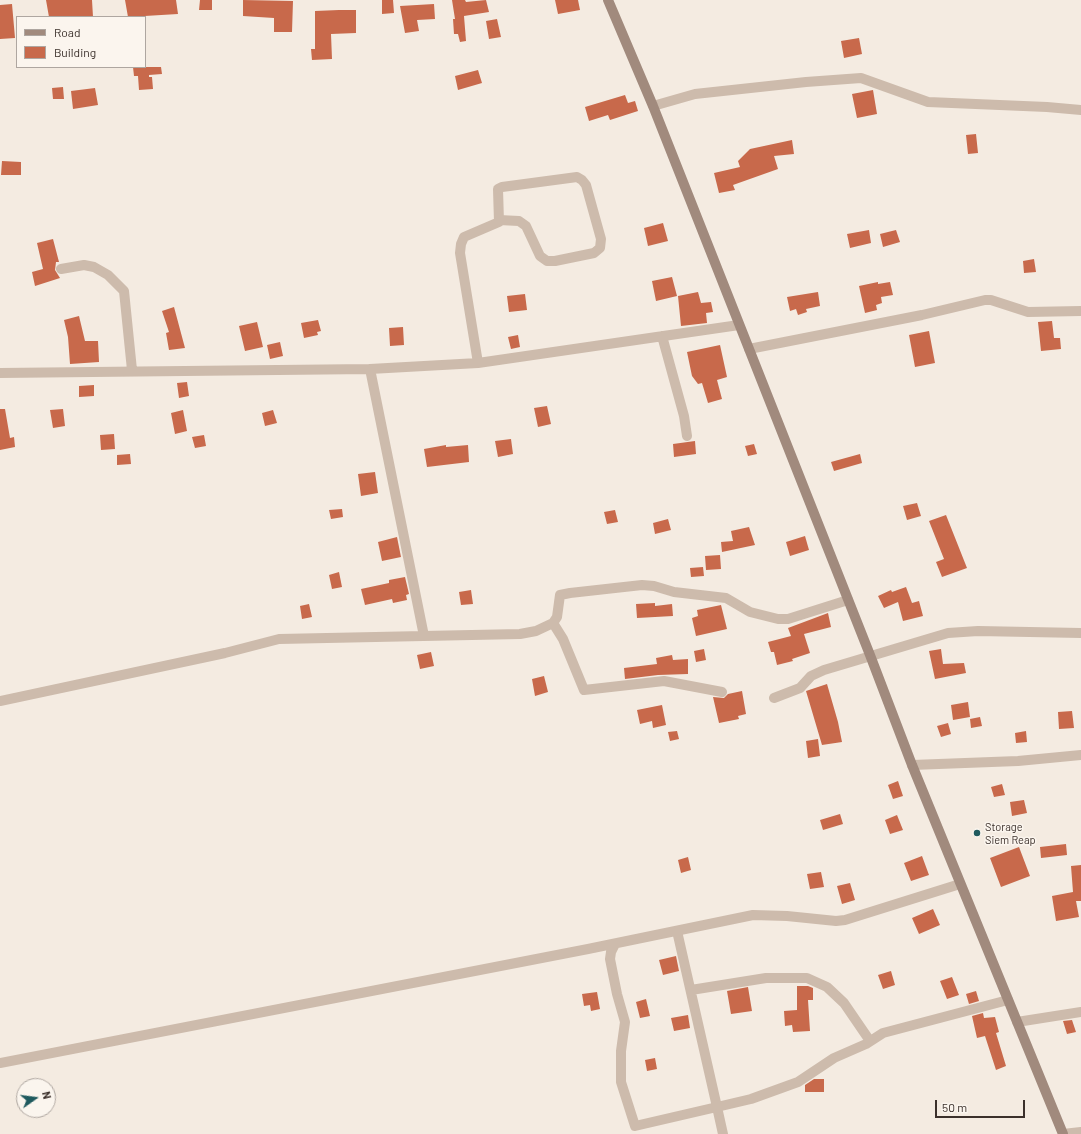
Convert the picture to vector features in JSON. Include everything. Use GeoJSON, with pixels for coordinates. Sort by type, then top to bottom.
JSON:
{"type":"FeatureCollection","features":[{"type":"Feature","properties":{"kind":"street"},"geometry":{"type":"LineString","coordinates":[[608,0],[653,106],[912,765],[1063,1134],[1081,1132]]}},
{"type":"Feature","properties":{"kind":"street"},"geometry":{"type":"LineString","coordinates":[[653,106],[695,94],[806,82],[861,78],[928,102],[1081,110]]}},
{"type":"Feature","properties":{"kind":"street"},"geometry":{"type":"LineString","coordinates":[[478,363],[460,253],[461,244],[464,237],[497,224],[500,220],[497,191],[499,188],[577,177],[586,185],[601,239],[600,248],[594,253],[555,261],[547,261],[540,256],[526,226],[519,221],[500,220]]}},
{"type":"Feature","properties":{"kind":"street"},"geometry":{"type":"LineString","coordinates":[[61,269],[84,265],[94,267],[108,275],[124,291],[132,370]]}},
{"type":"Feature","properties":{"kind":"street"},"geometry":{"type":"LineString","coordinates":[[748,349],[922,315],[985,300],[991,300],[1028,312],[1081,311]]}},
{"type":"Feature","properties":{"kind":"street"},"geometry":{"type":"LineString","coordinates":[[0,373],[132,370],[370,369],[478,363],[739,325]]}},
{"type":"Feature","properties":{"kind":"street"},"geometry":{"type":"LineString","coordinates":[[662,336],[684,416],[687,436]]}},
{"type":"Feature","properties":{"kind":"street"},"geometry":{"type":"LineString","coordinates":[[370,369],[424,636]]}},
{"type":"Feature","properties":{"kind":"street"},"geometry":{"type":"LineString","coordinates":[[0,701],[224,653],[279,639],[520,634],[536,631],[553,623],[557,617],[560,595],[642,585],[654,586],[674,592],[726,598],[750,612],[778,619],[788,619],[848,600]]}},
{"type":"Feature","properties":{"kind":"street"},"geometry":{"type":"LineString","coordinates":[[553,623],[563,639],[584,690],[664,681],[722,692]]}},
{"type":"Feature","properties":{"kind":"street"},"geometry":{"type":"LineString","coordinates":[[774,698],[800,688],[817,672],[870,655],[958,632],[1081,633]]}},
{"type":"Feature","properties":{"kind":"street"},"geometry":{"type":"LineString","coordinates":[[912,765],[1018,761],[1081,755]]}},
{"type":"Feature","properties":{"kind":"street"},"geometry":{"type":"LineString","coordinates":[[0,1063],[615,944],[753,914],[836,921],[845,920],[960,884]]}},
{"type":"Feature","properties":{"kind":"street"},"geometry":{"type":"LineString","coordinates":[[677,930],[723,1134]]}},
{"type":"Feature","properties":{"kind":"street"},"geometry":{"type":"LineString","coordinates":[[615,944],[611,952],[610,959],[617,994],[625,1022],[621,1051],[621,1082],[635,1126],[751,1099],[798,1082],[834,1058],[870,1041],[883,1033],[1008,1000]]}},
{"type":"Feature","properties":{"kind":"street"},"geometry":{"type":"LineString","coordinates":[[691,990],[766,978],[807,978],[827,987],[844,1004],[870,1041]]}},
{"type":"Feature","properties":{"kind":"street"},"geometry":{"type":"LineString","coordinates":[[1017,1022],[1081,1012]]}},
{"type":"Feature","properties":{"kind":"building"},"geometry":{"type":"Polygon","coordinates":[[[46,0],[92,0],[93,16],[49,16],[46,0]]]}},
{"type":"Feature","properties":{"kind":"building"},"geometry":{"type":"Polygon","coordinates":[[[125,0],[176,0],[178,14],[128,16],[125,0]]]}},
{"type":"Feature","properties":{"kind":"building"},"geometry":{"type":"Polygon","coordinates":[[[200,0],[212,0],[212,10],[199,10],[200,0]]]}},
{"type":"Feature","properties":{"kind":"building"},"geometry":{"type":"Polygon","coordinates":[[[243,0],[293,1],[292,32],[274,32],[274,18],[243,16],[243,0]]]}},
{"type":"Feature","properties":{"kind":"building"},"geometry":{"type":"Polygon","coordinates":[[[382,0],[393,0],[394,13],[382,14],[382,0]]]}},
{"type":"Feature","properties":{"kind":"building"},"geometry":{"type":"Polygon","coordinates":[[[452,0],[465,0],[466,2],[486,0],[489,12],[464,16],[466,41],[460,42],[458,34],[454,34],[453,19],[455,19],[452,0]]]}},
{"type":"Feature","properties":{"kind":"building"},"geometry":{"type":"Polygon","coordinates":[[[555,0],[578,0],[580,10],[558,14],[555,0]]]}},
{"type":"Feature","properties":{"kind":"building"},"geometry":{"type":"Polygon","coordinates":[[[12,4],[15,38],[0,39],[0,5],[12,4]]]}},
{"type":"Feature","properties":{"kind":"building"},"geometry":{"type":"Polygon","coordinates":[[[434,4],[435,19],[417,20],[419,31],[405,33],[400,6],[434,4]]]}},
{"type":"Feature","properties":{"kind":"building"},"geometry":{"type":"Polygon","coordinates":[[[356,10],[356,33],[331,34],[332,59],[312,60],[311,49],[315,49],[315,11],[356,10]]]}},
{"type":"Feature","properties":{"kind":"building"},"geometry":{"type":"Polygon","coordinates":[[[497,19],[501,37],[489,39],[486,21],[497,19]]]}},
{"type":"Feature","properties":{"kind":"building"},"geometry":{"type":"Polygon","coordinates":[[[859,38],[862,54],[844,58],[841,41],[859,38]]]}},
{"type":"Feature","properties":{"kind":"building"},"geometry":{"type":"Polygon","coordinates":[[[161,67],[162,74],[149,75],[149,77],[152,77],[153,89],[139,90],[138,76],[134,76],[133,68],[161,67]]]}},
{"type":"Feature","properties":{"kind":"building"},"geometry":{"type":"Polygon","coordinates":[[[478,70],[482,83],[458,90],[455,76],[478,70]]]}},
{"type":"Feature","properties":{"kind":"building"},"geometry":{"type":"Polygon","coordinates":[[[63,87],[64,99],[53,99],[52,88],[63,87]]]}},
{"type":"Feature","properties":{"kind":"building"},"geometry":{"type":"Polygon","coordinates":[[[95,88],[98,105],[73,109],[71,91],[95,88]]]}},
{"type":"Feature","properties":{"kind":"building"},"geometry":{"type":"Polygon","coordinates":[[[873,90],[877,114],[857,118],[852,94],[873,90]]]}},
{"type":"Feature","properties":{"kind":"building"},"geometry":{"type":"Polygon","coordinates":[[[625,95],[628,103],[635,101],[638,111],[610,120],[608,115],[589,121],[585,107],[625,95]]]}},
{"type":"Feature","properties":{"kind":"building"},"geometry":{"type":"Polygon","coordinates":[[[976,134],[978,153],[968,154],[966,135],[976,134]]]}},
{"type":"Feature","properties":{"kind":"building"},"geometry":{"type":"Polygon","coordinates":[[[792,140],[794,154],[774,156],[778,169],[733,185],[735,190],[719,193],[714,173],[740,167],[738,161],[750,149],[792,140]]]}},
{"type":"Feature","properties":{"kind":"building"},"geometry":{"type":"Polygon","coordinates":[[[2,161],[21,162],[21,175],[1,175],[2,161]]]}},
{"type":"Feature","properties":{"kind":"building"},"geometry":{"type":"Polygon","coordinates":[[[663,223],[668,241],[648,246],[644,228],[663,223]]]}},
{"type":"Feature","properties":{"kind":"building"},"geometry":{"type":"Polygon","coordinates":[[[869,230],[871,243],[850,248],[847,234],[869,230]]]}},
{"type":"Feature","properties":{"kind":"building"},"geometry":{"type":"Polygon","coordinates":[[[896,230],[900,242],[883,247],[880,234],[896,230]]]}},
{"type":"Feature","properties":{"kind":"building"},"geometry":{"type":"Polygon","coordinates":[[[53,239],[59,262],[56,262],[55,270],[60,278],[35,286],[32,272],[43,269],[37,243],[53,239]]]}},
{"type":"Feature","properties":{"kind":"building"},"geometry":{"type":"Polygon","coordinates":[[[1034,259],[1036,272],[1024,273],[1023,261],[1034,259]]]}},
{"type":"Feature","properties":{"kind":"building"},"geometry":{"type":"Polygon","coordinates":[[[672,277],[677,296],[656,301],[652,281],[672,277]]]}},
{"type":"Feature","properties":{"kind":"building"},"geometry":{"type":"Polygon","coordinates":[[[878,282],[878,284],[890,282],[893,295],[881,297],[882,303],[876,305],[877,310],[865,313],[859,286],[878,282]]]}},
{"type":"Feature","properties":{"kind":"building"},"geometry":{"type":"Polygon","coordinates":[[[698,292],[701,303],[711,302],[713,312],[706,313],[707,323],[681,326],[678,296],[698,292]]]}},
{"type":"Feature","properties":{"kind":"building"},"geometry":{"type":"Polygon","coordinates":[[[818,292],[820,306],[806,309],[807,312],[798,315],[796,309],[790,311],[787,297],[818,292]]]}},
{"type":"Feature","properties":{"kind":"building"},"geometry":{"type":"Polygon","coordinates":[[[525,294],[527,310],[509,312],[507,296],[525,294]]]}},
{"type":"Feature","properties":{"kind":"building"},"geometry":{"type":"Polygon","coordinates":[[[174,307],[185,348],[169,350],[166,333],[169,332],[162,311],[174,307]]]}},
{"type":"Feature","properties":{"kind":"building"},"geometry":{"type":"Polygon","coordinates":[[[79,316],[85,341],[98,341],[99,362],[70,364],[68,337],[64,320],[79,316]]]}},
{"type":"Feature","properties":{"kind":"building"},"geometry":{"type":"Polygon","coordinates":[[[318,320],[321,331],[317,332],[318,335],[304,338],[301,323],[318,320]]]}},
{"type":"Feature","properties":{"kind":"building"},"geometry":{"type":"Polygon","coordinates":[[[1052,321],[1054,338],[1060,338],[1061,349],[1041,351],[1038,322],[1052,321]]]}},
{"type":"Feature","properties":{"kind":"building"},"geometry":{"type":"Polygon","coordinates":[[[257,322],[263,347],[245,351],[239,326],[257,322]]]}},
{"type":"Feature","properties":{"kind":"building"},"geometry":{"type":"Polygon","coordinates":[[[403,327],[404,345],[390,346],[389,328],[403,327]]]}},
{"type":"Feature","properties":{"kind":"building"},"geometry":{"type":"Polygon","coordinates":[[[929,331],[935,363],[915,367],[909,335],[929,331]]]}},
{"type":"Feature","properties":{"kind":"building"},"geometry":{"type":"Polygon","coordinates":[[[518,335],[520,347],[511,349],[508,337],[518,335]]]}},
{"type":"Feature","properties":{"kind":"building"},"geometry":{"type":"Polygon","coordinates":[[[280,342],[283,356],[270,359],[267,345],[280,342]]]}},
{"type":"Feature","properties":{"kind":"building"},"geometry":{"type":"Polygon","coordinates":[[[720,345],[727,377],[717,380],[722,399],[708,403],[702,383],[698,384],[692,376],[687,352],[720,345]]]}},
{"type":"Feature","properties":{"kind":"building"},"geometry":{"type":"Polygon","coordinates":[[[187,382],[189,396],[179,398],[177,383],[187,382]]]}},
{"type":"Feature","properties":{"kind":"building"},"geometry":{"type":"Polygon","coordinates":[[[94,385],[94,396],[79,397],[79,386],[94,385]]]}},
{"type":"Feature","properties":{"kind":"building"},"geometry":{"type":"Polygon","coordinates":[[[547,406],[551,424],[538,427],[534,408],[547,406]]]}},
{"type":"Feature","properties":{"kind":"building"},"geometry":{"type":"Polygon","coordinates":[[[0,409],[5,409],[10,438],[14,437],[15,447],[0,450],[0,409]]]}},
{"type":"Feature","properties":{"kind":"building"},"geometry":{"type":"Polygon","coordinates":[[[63,409],[65,426],[53,428],[50,410],[63,409]]]}},
{"type":"Feature","properties":{"kind":"building"},"geometry":{"type":"Polygon","coordinates":[[[183,410],[187,431],[175,434],[171,413],[183,410]]]}},
{"type":"Feature","properties":{"kind":"building"},"geometry":{"type":"Polygon","coordinates":[[[273,410],[277,423],[265,426],[262,413],[273,410]]]}},
{"type":"Feature","properties":{"kind":"building"},"geometry":{"type":"Polygon","coordinates":[[[114,434],[115,449],[101,450],[100,435],[114,434]]]}},
{"type":"Feature","properties":{"kind":"building"},"geometry":{"type":"Polygon","coordinates":[[[204,435],[206,446],[195,448],[192,437],[204,435]]]}},
{"type":"Feature","properties":{"kind":"building"},"geometry":{"type":"Polygon","coordinates":[[[511,439],[513,454],[498,457],[495,441],[511,439]]]}},
{"type":"Feature","properties":{"kind":"building"},"geometry":{"type":"Polygon","coordinates":[[[695,441],[696,454],[674,457],[673,444],[695,441]]]}},
{"type":"Feature","properties":{"kind":"building"},"geometry":{"type":"Polygon","coordinates":[[[754,444],[757,454],[748,456],[745,446],[754,444]]]}},
{"type":"Feature","properties":{"kind":"building"},"geometry":{"type":"Polygon","coordinates":[[[446,445],[446,447],[468,445],[469,462],[427,467],[424,449],[446,445]]]}},
{"type":"Feature","properties":{"kind":"building"},"geometry":{"type":"Polygon","coordinates":[[[130,454],[131,464],[117,465],[117,455],[130,454]]]}},
{"type":"Feature","properties":{"kind":"building"},"geometry":{"type":"Polygon","coordinates":[[[860,454],[862,463],[834,471],[831,462],[860,454]]]}},
{"type":"Feature","properties":{"kind":"building"},"geometry":{"type":"Polygon","coordinates":[[[375,472],[378,493],[361,496],[358,474],[375,472]]]}},
{"type":"Feature","properties":{"kind":"building"},"geometry":{"type":"Polygon","coordinates":[[[917,503],[921,516],[907,520],[903,506],[917,503]]]}},
{"type":"Feature","properties":{"kind":"building"},"geometry":{"type":"Polygon","coordinates":[[[342,509],[343,517],[331,519],[329,510],[342,509]]]}},
{"type":"Feature","properties":{"kind":"building"},"geometry":{"type":"Polygon","coordinates":[[[615,510],[618,522],[607,524],[604,512],[615,510]]]}},
{"type":"Feature","properties":{"kind":"building"},"geometry":{"type":"Polygon","coordinates":[[[946,515],[967,568],[942,577],[936,562],[944,559],[929,521],[946,515]]]}},
{"type":"Feature","properties":{"kind":"building"},"geometry":{"type":"Polygon","coordinates":[[[668,519],[671,530],[655,534],[653,523],[668,519]]]}},
{"type":"Feature","properties":{"kind":"building"},"geometry":{"type":"Polygon","coordinates":[[[749,527],[755,545],[722,552],[721,542],[733,541],[731,531],[749,527]]]}},
{"type":"Feature","properties":{"kind":"building"},"geometry":{"type":"Polygon","coordinates":[[[805,536],[809,550],[790,556],[786,542],[805,536]]]}},
{"type":"Feature","properties":{"kind":"building"},"geometry":{"type":"Polygon","coordinates":[[[397,537],[401,557],[382,561],[378,542],[397,537]]]}},
{"type":"Feature","properties":{"kind":"building"},"geometry":{"type":"Polygon","coordinates":[[[720,555],[721,569],[706,570],[705,556],[720,555]]]}},
{"type":"Feature","properties":{"kind":"building"},"geometry":{"type":"Polygon","coordinates":[[[703,567],[704,576],[691,577],[690,568],[703,567]]]}},
{"type":"Feature","properties":{"kind":"building"},"geometry":{"type":"Polygon","coordinates":[[[339,572],[342,587],[332,589],[329,575],[339,572]]]}},
{"type":"Feature","properties":{"kind":"building"},"geometry":{"type":"Polygon","coordinates":[[[405,577],[409,594],[406,595],[407,600],[393,603],[392,599],[365,605],[361,589],[389,583],[389,580],[405,577]]]}},
{"type":"Feature","properties":{"kind":"building"},"geometry":{"type":"Polygon","coordinates":[[[906,587],[912,603],[919,601],[923,616],[903,621],[898,602],[884,608],[878,596],[891,590],[892,592],[906,587]]]}},
{"type":"Feature","properties":{"kind":"building"},"geometry":{"type":"Polygon","coordinates":[[[471,590],[473,604],[461,605],[459,592],[471,590]]]}},
{"type":"Feature","properties":{"kind":"building"},"geometry":{"type":"Polygon","coordinates":[[[655,603],[655,606],[672,604],[673,616],[637,618],[636,604],[655,603]]]}},
{"type":"Feature","properties":{"kind":"building"},"geometry":{"type":"Polygon","coordinates":[[[309,604],[312,617],[302,619],[300,606],[309,604]]]}},
{"type":"Feature","properties":{"kind":"building"},"geometry":{"type":"Polygon","coordinates":[[[721,605],[727,629],[696,636],[692,618],[698,616],[697,610],[721,605]]]}},
{"type":"Feature","properties":{"kind":"building"},"geometry":{"type":"Polygon","coordinates":[[[828,613],[831,627],[804,634],[810,653],[792,659],[793,661],[777,665],[774,652],[771,652],[768,642],[791,636],[788,628],[828,613]]]}},
{"type":"Feature","properties":{"kind":"building"},"geometry":{"type":"Polygon","coordinates":[[[704,649],[706,660],[696,662],[694,651],[704,649]]]}},
{"type":"Feature","properties":{"kind":"building"},"geometry":{"type":"Polygon","coordinates":[[[941,649],[943,664],[964,663],[966,673],[935,679],[929,651],[941,649]]]}},
{"type":"Feature","properties":{"kind":"building"},"geometry":{"type":"Polygon","coordinates":[[[431,652],[434,666],[420,669],[417,655],[431,652]]]}},
{"type":"Feature","properties":{"kind":"building"},"geometry":{"type":"Polygon","coordinates":[[[672,655],[673,660],[688,659],[688,674],[658,675],[625,679],[624,668],[657,664],[656,658],[672,655]]]}},
{"type":"Feature","properties":{"kind":"building"},"geometry":{"type":"Polygon","coordinates":[[[544,676],[548,692],[535,696],[532,679],[544,676]]]}},
{"type":"Feature","properties":{"kind":"building"},"geometry":{"type":"Polygon","coordinates":[[[827,684],[842,742],[822,745],[806,691],[827,684]]]}},
{"type":"Feature","properties":{"kind":"building"},"geometry":{"type":"Polygon","coordinates":[[[742,691],[746,714],[738,716],[739,719],[719,723],[713,697],[724,698],[728,694],[742,691]]]}},
{"type":"Feature","properties":{"kind":"building"},"geometry":{"type":"Polygon","coordinates":[[[968,702],[970,717],[953,720],[951,705],[968,702]]]}},
{"type":"Feature","properties":{"kind":"building"},"geometry":{"type":"Polygon","coordinates":[[[662,705],[666,725],[653,728],[652,721],[640,724],[637,710],[662,705]]]}},
{"type":"Feature","properties":{"kind":"building"},"geometry":{"type":"Polygon","coordinates":[[[1072,711],[1074,728],[1059,729],[1058,712],[1072,711]]]}},
{"type":"Feature","properties":{"kind":"building"},"geometry":{"type":"Polygon","coordinates":[[[980,717],[982,726],[971,728],[970,719],[980,717]]]}},
{"type":"Feature","properties":{"kind":"building"},"geometry":{"type":"Polygon","coordinates":[[[948,723],[951,734],[941,737],[937,726],[948,723]]]}},
{"type":"Feature","properties":{"kind":"building"},"geometry":{"type":"Polygon","coordinates":[[[677,731],[679,739],[670,741],[668,732],[677,731]]]}},
{"type":"Feature","properties":{"kind":"building"},"geometry":{"type":"Polygon","coordinates":[[[1026,731],[1027,742],[1016,743],[1015,733],[1026,731]]]}},
{"type":"Feature","properties":{"kind":"building"},"geometry":{"type":"Polygon","coordinates":[[[818,739],[820,756],[808,758],[806,741],[818,739]]]}},
{"type":"Feature","properties":{"kind":"building"},"geometry":{"type":"Polygon","coordinates":[[[898,781],[903,796],[893,799],[888,785],[898,781]]]}},
{"type":"Feature","properties":{"kind":"building"},"geometry":{"type":"Polygon","coordinates":[[[1002,784],[1005,795],[994,797],[991,787],[1002,784]]]}},
{"type":"Feature","properties":{"kind":"building"},"geometry":{"type":"Polygon","coordinates":[[[1024,800],[1027,813],[1012,816],[1010,802],[1024,800]]]}},
{"type":"Feature","properties":{"kind":"building"},"geometry":{"type":"Polygon","coordinates":[[[840,814],[843,824],[823,830],[820,820],[840,814]]]}},
{"type":"Feature","properties":{"kind":"building"},"geometry":{"type":"Polygon","coordinates":[[[897,815],[903,830],[890,834],[885,820],[897,815]]]}},
{"type":"Feature","properties":{"kind":"building"},"geometry":{"type":"Polygon","coordinates":[[[1066,844],[1067,855],[1041,858],[1040,847],[1066,844]]]}},
{"type":"Feature","properties":{"kind":"building"},"geometry":{"type":"Polygon","coordinates":[[[1019,847],[1030,876],[1001,887],[990,858],[1019,847]]]}},
{"type":"Feature","properties":{"kind":"building"},"geometry":{"type":"Polygon","coordinates":[[[922,856],[929,875],[911,881],[904,863],[922,856]]]}},
{"type":"Feature","properties":{"kind":"building"},"geometry":{"type":"Polygon","coordinates":[[[688,857],[691,870],[681,873],[678,860],[688,857]]]}},
{"type":"Feature","properties":{"kind":"building"},"geometry":{"type":"Polygon","coordinates":[[[1081,865],[1081,901],[1076,901],[1079,917],[1056,921],[1052,896],[1073,892],[1071,866],[1081,865]]]}},
{"type":"Feature","properties":{"kind":"building"},"geometry":{"type":"Polygon","coordinates":[[[821,872],[824,887],[810,889],[807,874],[821,872]]]}},
{"type":"Feature","properties":{"kind":"building"},"geometry":{"type":"Polygon","coordinates":[[[850,883],[855,900],[842,904],[837,886],[850,883]]]}},
{"type":"Feature","properties":{"kind":"building"},"geometry":{"type":"Polygon","coordinates":[[[933,909],[940,925],[919,934],[912,918],[933,909]]]}},
{"type":"Feature","properties":{"kind":"building"},"geometry":{"type":"Polygon","coordinates":[[[676,956],[679,971],[663,975],[659,960],[676,956]]]}},
{"type":"Feature","properties":{"kind":"building"},"geometry":{"type":"Polygon","coordinates":[[[891,971],[895,985],[883,989],[878,975],[891,971]]]}},
{"type":"Feature","properties":{"kind":"building"},"geometry":{"type":"Polygon","coordinates":[[[952,977],[959,995],[947,999],[940,981],[952,977]]]}},
{"type":"Feature","properties":{"kind":"building"},"geometry":{"type":"Polygon","coordinates":[[[797,986],[808,986],[813,988],[813,1000],[808,1000],[810,1031],[793,1032],[792,1025],[785,1026],[784,1011],[797,1010],[797,986]]]}},
{"type":"Feature","properties":{"kind":"building"},"geometry":{"type":"Polygon","coordinates":[[[748,987],[752,1011],[731,1014],[727,991],[748,987]]]}},
{"type":"Feature","properties":{"kind":"building"},"geometry":{"type":"Polygon","coordinates":[[[976,991],[979,1001],[969,1004],[966,994],[976,991]]]}},
{"type":"Feature","properties":{"kind":"building"},"geometry":{"type":"Polygon","coordinates":[[[597,992],[600,1009],[591,1011],[590,1005],[584,1006],[582,994],[597,992]]]}},
{"type":"Feature","properties":{"kind":"building"},"geometry":{"type":"Polygon","coordinates":[[[646,999],[650,1016],[640,1018],[636,1002],[646,999]]]}},
{"type":"Feature","properties":{"kind":"building"},"geometry":{"type":"Polygon","coordinates":[[[983,1013],[984,1018],[995,1017],[999,1032],[996,1033],[1006,1066],[996,1070],[985,1036],[977,1038],[972,1016],[983,1013]]]}},
{"type":"Feature","properties":{"kind":"building"},"geometry":{"type":"Polygon","coordinates":[[[688,1015],[690,1028],[674,1031],[671,1018],[688,1015]]]}},
{"type":"Feature","properties":{"kind":"building"},"geometry":{"type":"Polygon","coordinates":[[[1072,1020],[1076,1032],[1067,1034],[1063,1021],[1072,1020]]]}},
{"type":"Feature","properties":{"kind":"building"},"geometry":{"type":"Polygon","coordinates":[[[655,1058],[657,1069],[647,1071],[645,1060],[655,1058]]]}},
{"type":"Feature","properties":{"kind":"building"},"geometry":{"type":"Polygon","coordinates":[[[814,1079],[824,1079],[824,1092],[805,1092],[805,1085],[814,1079]]]}},
{"type":"Feature","properties":{"kind":"place","name":"Storage Siem Reap"},"geometry":{"type":"Point","coordinates":[977,833]}}]}
